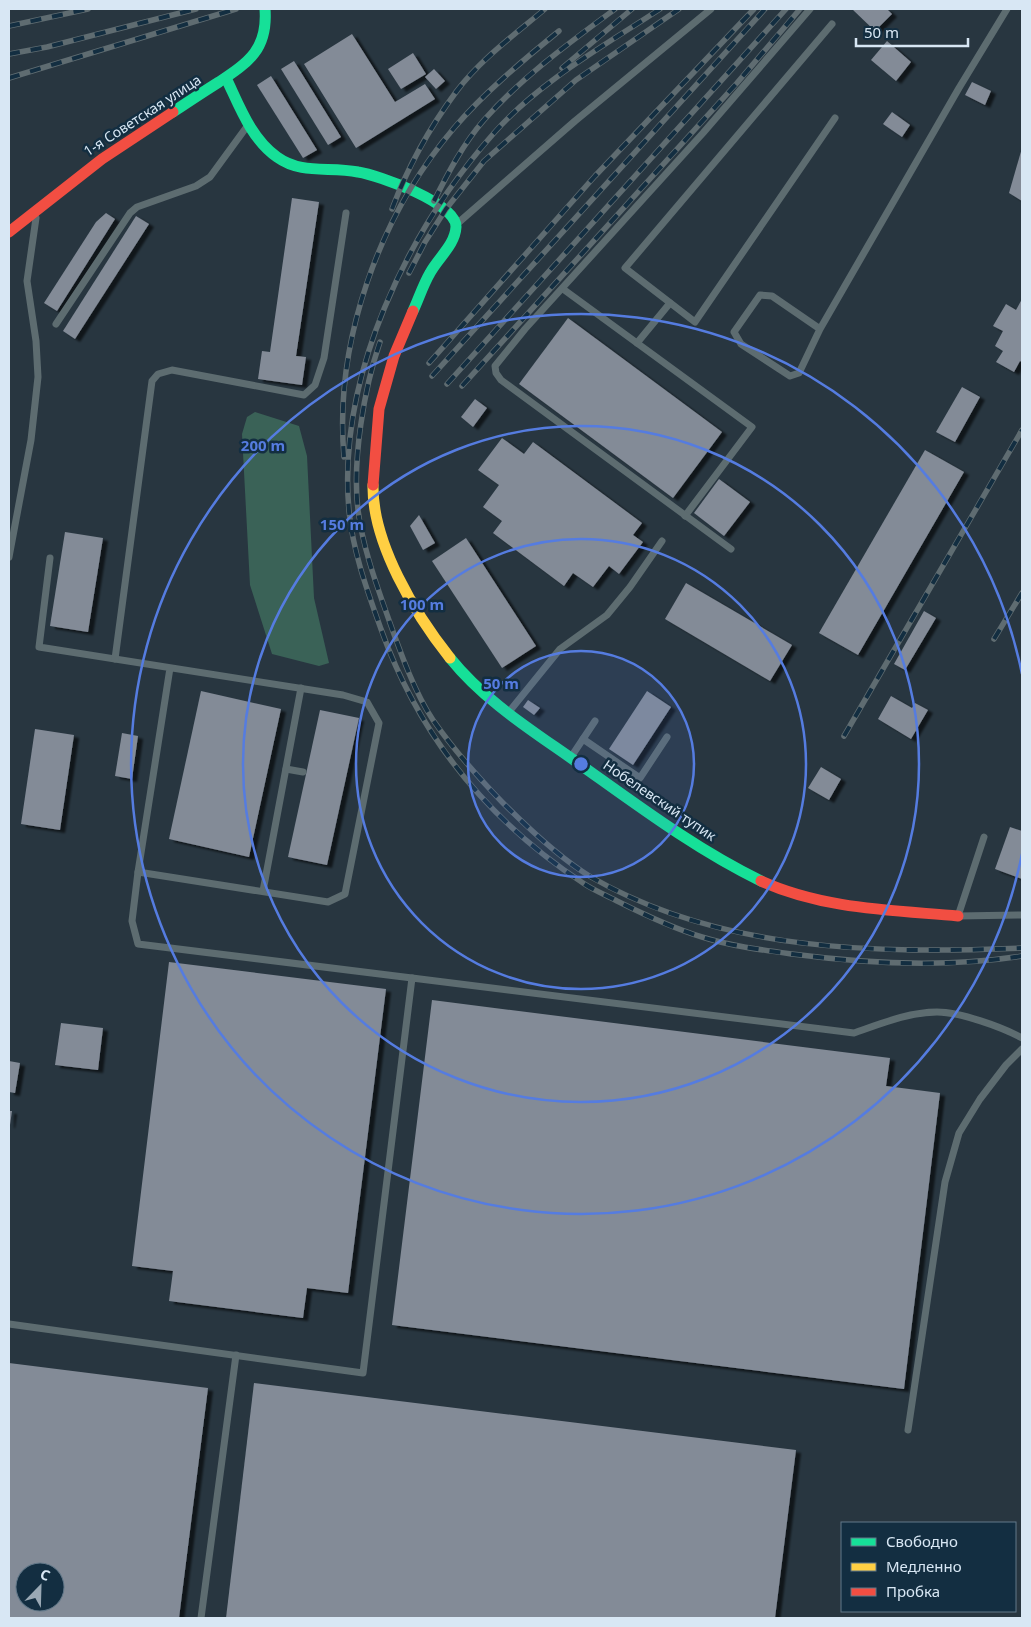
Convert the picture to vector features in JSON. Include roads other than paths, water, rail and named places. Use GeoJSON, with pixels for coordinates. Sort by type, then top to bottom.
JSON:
{"type":"FeatureCollection","features":[{"type":"Feature","properties":{"kind":"street","name":"1-я Советская улица"},"geometry":{"type":"LineString","coordinates":[[9,232],[37,213],[87,170],[226,78],[256,54],[264,38],[265,9]]}},
{"type":"Feature","properties":{"kind":"street"},"geometry":{"type":"LineString","coordinates":[[226,78],[256,138],[288,166],[308,170],[354,171],[384,178],[446,210],[453,216],[456,225]]}},
{"type":"Feature","properties":{"kind":"street","name":"Нобелевский тупик"},"geometry":{"type":"LineString","coordinates":[[456,225],[454,237],[430,272],[394,356],[379,409],[373,493],[383,540],[409,600],[429,632],[458,668],[495,704],[570,758],[732,867],[775,887],[848,906],[958,916]]}},
{"type":"Feature","properties":{"kind":"lane"},"geometry":{"type":"LineString","coordinates":[[456,225],[575,121],[711,9]]}},
{"type":"Feature","properties":{"kind":"lane"},"geometry":{"type":"LineString","coordinates":[[731,549],[501,380],[496,373],[495,366],[499,358],[703,133],[810,9]]}},
{"type":"Feature","properties":{"kind":"lane"},"geometry":{"type":"LineString","coordinates":[[820,330],[772,296],[760,295],[734,332],[741,344],[790,376],[799,372],[820,330],[959,88],[1007,9]]}},
{"type":"Feature","properties":{"kind":"lane"},"geometry":{"type":"LineString","coordinates":[[832,24],[625,268],[695,322],[835,118]]}},
{"type":"Feature","properties":{"kind":"lane"},"geometry":{"type":"LineString","coordinates":[[56,324],[130,212],[137,207],[196,186],[210,177],[249,124]]}},
{"type":"Feature","properties":{"kind":"lane"},"geometry":{"type":"LineString","coordinates":[[9,557],[31,440],[38,377],[36,341],[27,281],[37,213]]}},
{"type":"Feature","properties":{"kind":"lane"},"geometry":{"type":"LineString","coordinates":[[115,659],[152,382],[158,374],[172,370],[304,395],[315,385],[324,358],[346,213]]}},
{"type":"Feature","properties":{"kind":"lane"},"geometry":{"type":"LineString","coordinates":[[563,289],[752,428],[685,516]]}},
{"type":"Feature","properties":{"kind":"lane"},"geometry":{"type":"LineString","coordinates":[[637,343],[670,303]]}},
{"type":"Feature","properties":{"kind":"lane"},"geometry":{"type":"LineString","coordinates":[[508,713],[560,649],[607,614],[630,588],[662,542]]}},
{"type":"Feature","properties":{"kind":"lane"},"geometry":{"type":"LineString","coordinates":[[50,558],[39,648],[343,694],[367,702],[379,722],[358,839],[345,894],[328,902],[138,872]]}},
{"type":"Feature","properties":{"kind":"lane"},"geometry":{"type":"LineString","coordinates":[[170,668],[132,921],[138,944],[854,1033],[894,1019],[937,1012],[1004,1028],[1022,1038]]}},
{"type":"Feature","properties":{"kind":"lane"},"geometry":{"type":"LineString","coordinates":[[263,891],[301,688]]}},
{"type":"Feature","properties":{"kind":"lane"},"geometry":{"type":"LineString","coordinates":[[570,758],[595,722]]}},
{"type":"Feature","properties":{"kind":"lane"},"geometry":{"type":"LineString","coordinates":[[582,740],[640,778],[667,737]]}},
{"type":"Feature","properties":{"kind":"lane"},"geometry":{"type":"LineString","coordinates":[[286,769],[303,772]]}},
{"type":"Feature","properties":{"kind":"lane"},"geometry":{"type":"LineString","coordinates":[[984,837],[958,916],[1022,915]]}},
{"type":"Feature","properties":{"kind":"lane"},"geometry":{"type":"LineString","coordinates":[[9,1324],[363,1373],[412,978]]}},
{"type":"Feature","properties":{"kind":"lane"},"geometry":{"type":"LineString","coordinates":[[908,1430],[945,1182],[959,1134],[980,1099],[1006,1065],[1022,1050]]}},
{"type":"Feature","properties":{"kind":"lane"},"geometry":{"type":"LineString","coordinates":[[200,1618],[236,1356]]}},
{"type":"Feature","properties":{"kind":"railway"},"geometry":{"type":"LineString","coordinates":[[9,26],[88,9]]}},
{"type":"Feature","properties":{"kind":"railway"},"geometry":{"type":"LineString","coordinates":[[9,54],[47,47],[196,9]]}},
{"type":"Feature","properties":{"kind":"railway"},"geometry":{"type":"LineString","coordinates":[[9,78],[236,9]]}},
{"type":"Feature","properties":{"kind":"railway"},"geometry":{"type":"LineString","coordinates":[[392,209],[420,149],[437,119],[465,80],[510,38],[545,9]]}},
{"type":"Feature","properties":{"kind":"railway"},"geometry":{"type":"LineString","coordinates":[[434,201],[450,169],[476,129],[499,104],[546,61],[615,9]]}},
{"type":"Feature","properties":{"kind":"railway"},"geometry":{"type":"LineString","coordinates":[[562,68],[632,9]]}},
{"type":"Feature","properties":{"kind":"railway"},"geometry":{"type":"LineString","coordinates":[[660,9],[573,65],[531,97],[494,133],[462,172],[433,214],[407,260],[384,308],[367,358],[354,409],[348,460],[351,526],[357,556],[381,629],[415,705],[461,773],[488,804],[517,832],[549,859],[595,890],[680,930],[713,940],[758,949],[850,960],[907,963],[965,962],[1022,956]]}},
{"type":"Feature","properties":{"kind":"railway"},"geometry":{"type":"LineString","coordinates":[[409,273],[425,242],[446,209],[484,161],[576,80],[679,9]]}},
{"type":"Feature","properties":{"kind":"railway"},"geometry":{"type":"LineString","coordinates":[[429,363],[595,176],[754,9]]}},
{"type":"Feature","properties":{"kind":"railway"},"geometry":{"type":"LineString","coordinates":[[432,376],[765,9]]}},
{"type":"Feature","properties":{"kind":"railway"},"geometry":{"type":"LineString","coordinates":[[447,384],[786,9]]}},
{"type":"Feature","properties":{"kind":"railway"},"geometry":{"type":"LineString","coordinates":[[462,386],[737,83],[800,9]]}},
{"type":"Feature","properties":{"kind":"railway"},"geometry":{"type":"LineString","coordinates":[[344,457],[343,413],[346,369],[355,326],[367,282],[384,240],[404,200],[427,163],[454,128],[478,102],[559,31]]}},
{"type":"Feature","properties":{"kind":"railway"},"geometry":{"type":"LineString","coordinates":[[380,342],[364,402],[357,470],[358,510],[363,539],[371,567],[414,686],[426,709],[466,763],[522,821],[556,852],[591,877],[641,902],[693,921],[747,934],[801,943],[857,948],[912,950],[1022,948]]}},
{"type":"Feature","properties":{"kind":"railway"},"geometry":{"type":"LineString","coordinates":[[844,736],[1022,430]]}},
{"type":"Feature","properties":{"kind":"railway"},"geometry":{"type":"LineString","coordinates":[[994,639],[1022,593]]}}]}
